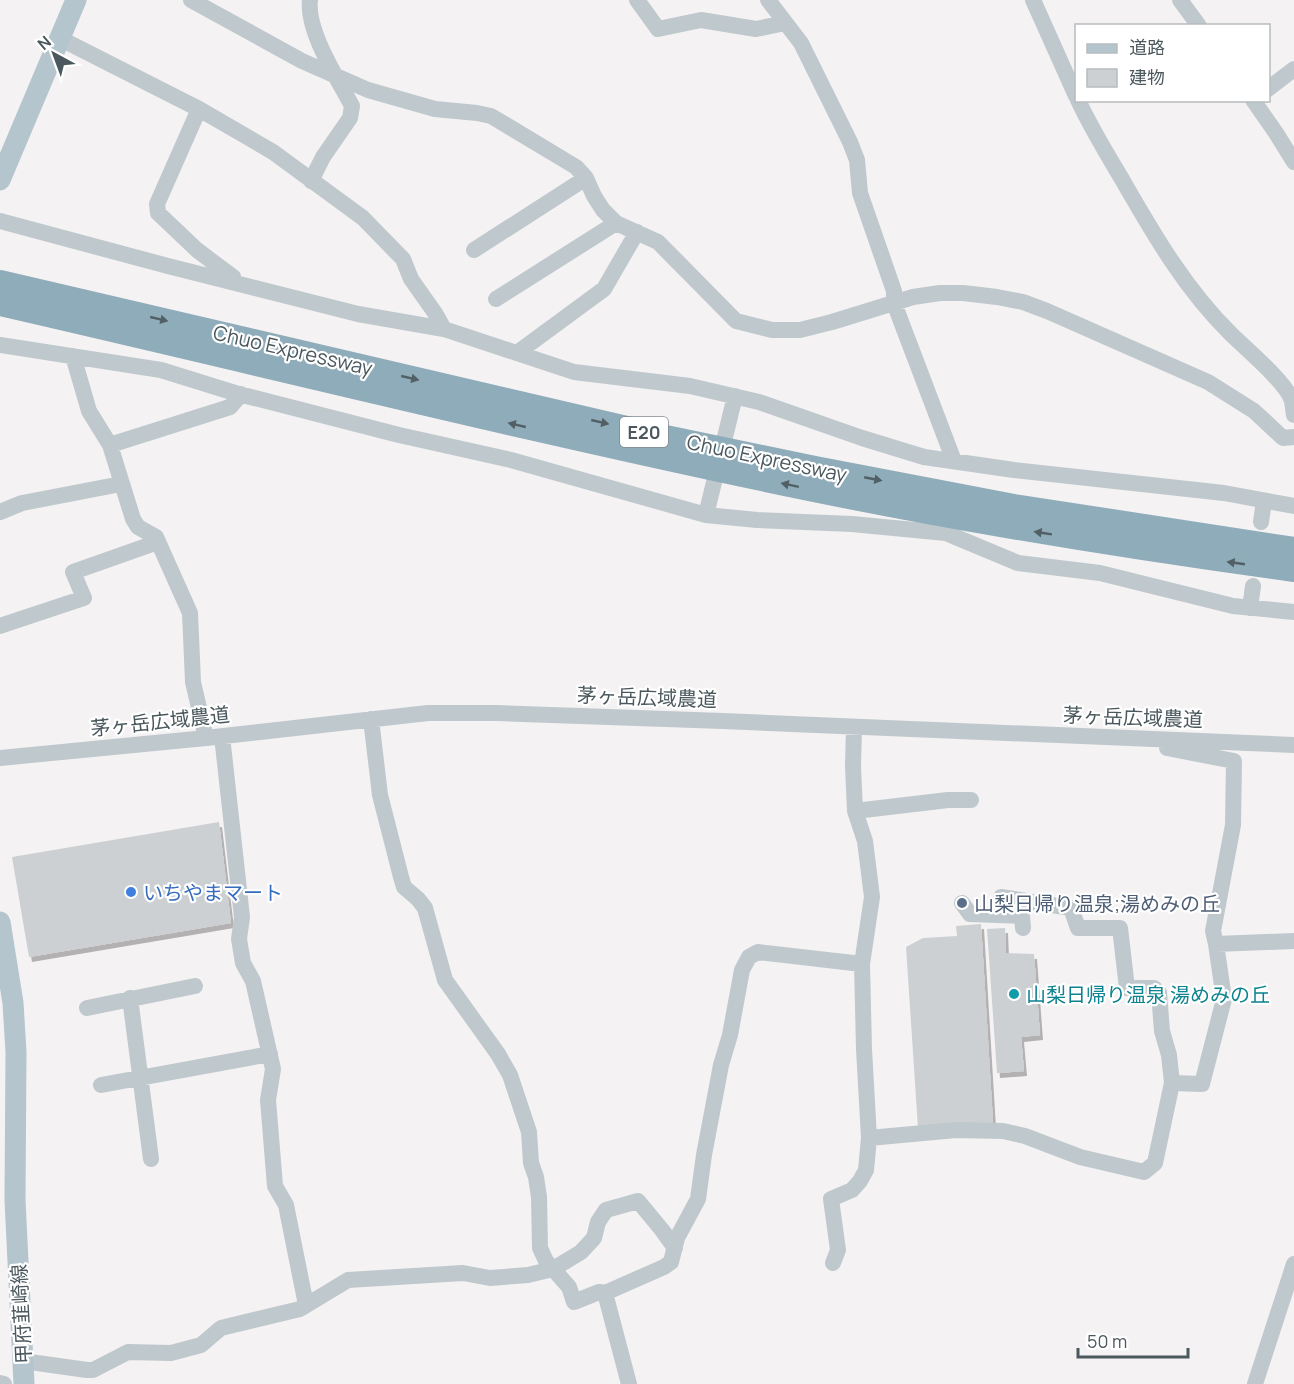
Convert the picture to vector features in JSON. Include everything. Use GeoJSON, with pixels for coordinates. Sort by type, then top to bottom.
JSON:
{"type":"FeatureCollection","features":[{"type":"Feature","properties":{"kind":"highway"},"geometry":{"type":"LineString","coordinates":[[0,273],[119,309]]}},
{"type":"Feature","properties":{"kind":"highway","name":"Chuo Expressway"},"geometry":{"type":"LineString","coordinates":[[0,282],[661,436],[815,468],[1014,506],[1294,549]]}},
{"type":"Feature","properties":{"kind":"highway","name":"Chuo Expressway"},"geometry":{"type":"LineString","coordinates":[[0,304],[476,416],[811,489],[1008,527],[1294,570]]}},
{"type":"Feature","properties":{"kind":"highway"},"geometry":{"type":"LineString","coordinates":[[0,318],[192,348]]}},
{"type":"Feature","properties":{"kind":"main road"},"geometry":{"type":"LineString","coordinates":[[0,180],[76,0]]}},
{"type":"Feature","properties":{"kind":"main road","name":"甲府韮崎線"},"geometry":{"type":"LineString","coordinates":[[0,922],[13,1003],[16,1052],[7,1120],[7,1199],[24,1384]]}},
{"type":"Feature","properties":{"kind":"street"},"geometry":{"type":"LineString","coordinates":[[191,0],[302,61],[368,90],[435,108],[477,112],[491,116],[576,167],[586,178],[603,210],[616,223],[658,242],[736,321],[772,330],[800,330],[913,297],[940,293],[963,293],[1023,302],[1208,382],[1254,411],[1282,438],[1294,437]]}},
{"type":"Feature","properties":{"kind":"street"},"geometry":{"type":"LineString","coordinates":[[310,0],[311,18],[317,39],[352,106],[350,118],[323,156],[311,181]]}},
{"type":"Feature","properties":{"kind":"street"},"geometry":{"type":"LineString","coordinates":[[637,0],[658,29],[701,20],[756,29],[785,23]]}},
{"type":"Feature","properties":{"kind":"street"},"geometry":{"type":"LineString","coordinates":[[768,0],[801,43],[857,160],[860,193],[894,291],[894,303],[954,461]]}},
{"type":"Feature","properties":{"kind":"street"},"geometry":{"type":"LineString","coordinates":[[1032,0],[1075,92]]}},
{"type":"Feature","properties":{"kind":"street"},"geometry":{"type":"LineString","coordinates":[[1180,0],[1198,24]]}},
{"type":"Feature","properties":{"kind":"street"},"geometry":{"type":"LineString","coordinates":[[61,39],[199,109],[273,152],[363,218],[402,259],[411,279],[444,329]]}},
{"type":"Feature","properties":{"kind":"street"},"geometry":{"type":"LineString","coordinates":[[1270,88],[1294,69]]}},
{"type":"Feature","properties":{"kind":"street"},"geometry":{"type":"LineString","coordinates":[[1079,102],[1090,126],[1154,236],[1179,273],[1225,328],[1282,383],[1292,400],[1294,415]]}},
{"type":"Feature","properties":{"kind":"street"},"geometry":{"type":"LineString","coordinates":[[1255,102],[1294,162]]}},
{"type":"Feature","properties":{"kind":"street"},"geometry":{"type":"LineString","coordinates":[[199,109],[157,204],[158,213],[197,250],[233,277],[232,282]]}},
{"type":"Feature","properties":{"kind":"street"},"geometry":{"type":"LineString","coordinates":[[474,250],[586,178]]}},
{"type":"Feature","properties":{"kind":"street"},"geometry":{"type":"LineString","coordinates":[[0,221],[358,314],[444,329],[574,372],[690,386],[734,402],[759,402],[924,457],[1014,470],[1224,494],[1294,506]]}},
{"type":"Feature","properties":{"kind":"street"},"geometry":{"type":"LineString","coordinates":[[496,299],[616,223]]}},
{"type":"Feature","properties":{"kind":"street"},"geometry":{"type":"LineString","coordinates":[[517,353],[604,289],[637,232]]}},
{"type":"Feature","properties":{"kind":"street"},"geometry":{"type":"LineString","coordinates":[[0,345],[161,370],[241,394],[399,435],[757,520],[852,524],[946,533],[1018,562],[1100,573],[1233,606],[1294,612]]}},
{"type":"Feature","properties":{"kind":"street"},"geometry":{"type":"LineString","coordinates":[[73,356],[89,411],[110,445],[132,519],[138,526],[156,537],[190,613],[193,682],[214,737],[242,917],[239,939],[243,963],[253,981],[273,1069],[268,1100],[274,1186],[286,1205],[306,1305]]}},
{"type":"Feature","properties":{"kind":"street"},"geometry":{"type":"LineString","coordinates":[[110,445],[230,407],[241,394]]}},
{"type":"Feature","properties":{"kind":"street"},"geometry":{"type":"LineString","coordinates":[[708,509],[734,402]]}},
{"type":"Feature","properties":{"kind":"street"},"geometry":{"type":"LineString","coordinates":[[0,512],[22,503],[121,484]]}},
{"type":"Feature","properties":{"kind":"street"},"geometry":{"type":"LineString","coordinates":[[1261,522],[1264,501]]}},
{"type":"Feature","properties":{"kind":"street"},"geometry":{"type":"LineString","coordinates":[[0,626],[84,598],[74,572],[158,542]]}},
{"type":"Feature","properties":{"kind":"street"},"geometry":{"type":"LineString","coordinates":[[1250,608],[1254,586]]}},
{"type":"Feature","properties":{"kind":"street","name":"茅ヶ岳広域農道"},"geometry":{"type":"LineString","coordinates":[[0,758],[428,713],[496,713],[854,726],[1294,745]]}},
{"type":"Feature","properties":{"kind":"street"},"geometry":{"type":"LineString","coordinates":[[371,719],[380,795],[404,887],[425,908],[445,980],[498,1054],[510,1075],[529,1131],[531,1163],[539,1197],[540,1248],[546,1261],[569,1287],[574,1302],[599,1292],[605,1293],[664,1268],[672,1262],[677,1238],[698,1199],[721,1065],[730,1035],[742,970],[749,957],[758,952],[862,964]]}},
{"type":"Feature","properties":{"kind":"street"},"geometry":{"type":"LineString","coordinates":[[833,1263],[838,1250],[831,1200],[852,1190],[860,1181],[866,1170],[869,1138],[862,964],[872,897],[865,841],[855,811],[854,726]]}},
{"type":"Feature","properties":{"kind":"street"},"geometry":{"type":"LineString","coordinates":[[1164,739],[1166,748],[1234,761],[1233,825],[1213,931],[1224,999],[1202,1083],[1172,1083]]}},
{"type":"Feature","properties":{"kind":"street"},"geometry":{"type":"LineString","coordinates":[[855,811],[948,800],[971,800]]}},
{"type":"Feature","properties":{"kind":"street"},"geometry":{"type":"LineString","coordinates":[[869,1138],[956,1130],[1003,1131],[1025,1136],[1080,1157],[1144,1172],[1155,1163],[1172,1083],[1169,1055],[1162,1031],[1159,993],[1154,988],[1127,988],[1120,928],[1077,928],[1071,908],[1001,897]]}},
{"type":"Feature","properties":{"kind":"street"},"geometry":{"type":"LineString","coordinates":[[962,903],[970,914],[1022,916],[1023,928]]}},
{"type":"Feature","properties":{"kind":"street"},"geometry":{"type":"LineString","coordinates":[[1216,944],[1294,941]]}},
{"type":"Feature","properties":{"kind":"street"},"geometry":{"type":"LineString","coordinates":[[87,1008],[195,986]]}},
{"type":"Feature","properties":{"kind":"street"},"geometry":{"type":"LineString","coordinates":[[130,998],[150,1159]]}},
{"type":"Feature","properties":{"kind":"street"},"geometry":{"type":"LineString","coordinates":[[101,1084],[270,1054]]}},
{"type":"Feature","properties":{"kind":"street"},"geometry":{"type":"LineString","coordinates":[[23,1361],[93,1370],[128,1352],[171,1353],[201,1345],[221,1328],[300,1310],[348,1280],[463,1273],[490,1278],[528,1275],[553,1269],[581,1252],[594,1238],[598,1222],[606,1210],[638,1200],[675,1248]]}},
{"type":"Feature","properties":{"kind":"street"},"geometry":{"type":"LineString","coordinates":[[1255,1384],[1294,1264]]}},
{"type":"Feature","properties":{"kind":"street"},"geometry":{"type":"LineString","coordinates":[[605,1293],[629,1384]]}},
{"type":"Feature","properties":{"kind":"street"},"geometry":{"type":"LineString","coordinates":[[0,1383],[4,1384]]}},
{"type":"Feature","properties":{"kind":"building"},"geometry":{"type":"Polygon","coordinates":[[[219,822],[231,923],[29,957],[12,857],[219,822]]]}},
{"type":"Feature","properties":{"kind":"building"},"geometry":{"type":"Polygon","coordinates":[[[981,924],[993,1123],[918,1128],[906,947],[923,938],[957,936],[956,926],[981,924]]]}},
{"type":"Feature","properties":{"kind":"building","name":"山梨日帰り温泉 湯めみの丘"},"geometry":{"type":"Polygon","coordinates":[[[1005,928],[1006,953],[1034,954],[1040,1035],[1021,1037],[1024,1071],[997,1073],[987,929],[1005,928]]]}},
{"type":"Feature","properties":{"kind":"place","name":"いちやまマート"},"geometry":{"type":"Point","coordinates":[131,892]}},
{"type":"Feature","properties":{"kind":"place","name":"山梨日帰り温泉;湯めみの丘"},"geometry":{"type":"Point","coordinates":[962,903]}},
{"type":"Feature","properties":{"kind":"place","name":"山梨日帰り温泉 湯めみの丘"},"geometry":{"type":"Point","coordinates":[1014,994]}}]}
